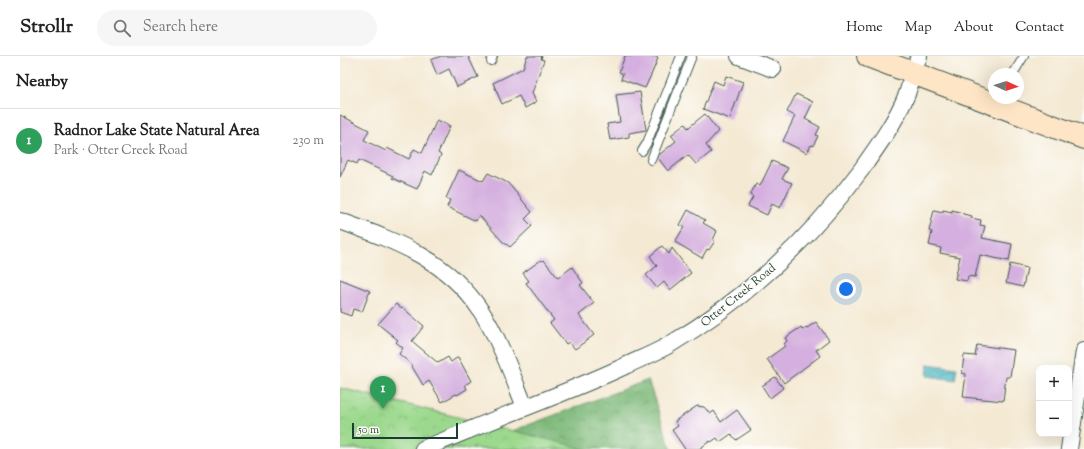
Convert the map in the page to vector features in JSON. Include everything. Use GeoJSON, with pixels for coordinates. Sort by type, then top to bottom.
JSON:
{"type":"FeatureCollection","features":[{"type":"Feature","properties":{"kind":"main road"},"geometry":{"type":"LineString","coordinates":[[868,56],[916,64],[988,96]]}},
{"type":"Feature","properties":{"kind":"main road"},"geometry":{"type":"LineString","coordinates":[[1007,104],[1084,138]]}},
{"type":"Feature","properties":{"kind":"street"},"geometry":{"type":"LineString","coordinates":[[739,56],[773,69]]}},
{"type":"Feature","properties":{"kind":"street","name":"Otter Creek Road"},"geometry":{"type":"LineString","coordinates":[[423,449],[600,377],[668,345],[707,321],[754,284],[803,238],[846,189],[871,155],[890,125],[907,94],[916,64]]}},
{"type":"Feature","properties":{"kind":"street"},"geometry":{"type":"LineString","coordinates":[[340,221],[382,237],[415,252],[435,264],[454,279],[476,303],[489,324],[506,360],[525,407]]}},
{"type":"Feature","properties":{"kind":"street"},"geometry":{"type":"LineString","coordinates":[[1069,449],[1084,351]]}},
{"type":"Feature","properties":{"kind":"lane"},"geometry":{"type":"LineString","coordinates":[[642,151],[647,142],[681,56]]}},
{"type":"Feature","properties":{"kind":"lane"},"geometry":{"type":"LineString","coordinates":[[651,160],[692,56]]}},
{"type":"Feature","properties":{"kind":"lane"},"geometry":{"type":"LineString","coordinates":[[1017,68],[1024,56]]}},
{"type":"Feature","properties":{"kind":"lane"},"geometry":{"type":"LineString","coordinates":[[665,98],[674,102]]}},
{"type":"Feature","properties":{"kind":"green space"},"geometry":{"type":"Polygon","coordinates":[[[648,380],[671,449],[340,449],[340,388],[512,431],[648,380]]]}},
{"type":"Feature","properties":{"kind":"green space"},"geometry":{"type":"Polygon","coordinates":[[[340,388],[586,449],[340,449],[340,388]]]}},
{"type":"Feature","properties":{"kind":"water"},"geometry":{"type":"Polygon","coordinates":[[[928,364],[957,368],[955,380],[927,376],[928,364]]]}},
{"type":"Feature","properties":{"kind":"building"},"geometry":{"type":"Polygon","coordinates":[[[441,56],[468,56],[478,77],[457,87],[449,69],[437,75],[431,60],[441,56]]]}},
{"type":"Feature","properties":{"kind":"building"},"geometry":{"type":"Polygon","coordinates":[[[527,56],[542,56],[541,59],[544,60],[532,93],[536,102],[525,108],[519,96],[502,104],[493,83],[523,68],[527,56]]]}},
{"type":"Feature","properties":{"kind":"building"},"geometry":{"type":"Polygon","coordinates":[[[625,56],[657,56],[658,58],[645,88],[621,79],[623,74],[619,72],[625,56]]]}},
{"type":"Feature","properties":{"kind":"building"},"geometry":{"type":"Polygon","coordinates":[[[726,76],[743,82],[730,119],[703,109],[714,81],[723,85],[726,76]]]}},
{"type":"Feature","properties":{"kind":"building"},"geometry":{"type":"Polygon","coordinates":[[[640,92],[646,130],[629,133],[629,137],[610,140],[607,124],[620,122],[616,95],[640,92]]]}},
{"type":"Feature","properties":{"kind":"building"},"geometry":{"type":"Polygon","coordinates":[[[796,94],[813,102],[805,119],[820,127],[816,135],[818,136],[813,146],[811,145],[807,153],[783,141],[795,116],[787,112],[796,94]]]}},
{"type":"Feature","properties":{"kind":"building"},"geometry":{"type":"Polygon","coordinates":[[[705,114],[718,131],[706,145],[711,152],[696,164],[688,155],[668,171],[658,158],[659,155],[676,141],[671,135],[685,124],[688,128],[705,114]]]}},
{"type":"Feature","properties":{"kind":"building"},"geometry":{"type":"Polygon","coordinates":[[[340,115],[369,130],[364,140],[386,151],[387,148],[409,159],[414,149],[422,153],[437,120],[450,126],[438,153],[441,155],[432,175],[425,171],[417,189],[392,178],[393,176],[359,160],[357,164],[348,160],[340,177],[340,115]]]}},
{"type":"Feature","properties":{"kind":"building"},"geometry":{"type":"Polygon","coordinates":[[[772,161],[788,168],[782,179],[792,183],[780,208],[772,204],[767,215],[748,206],[753,197],[750,195],[756,184],[760,186],[772,161]]]}},
{"type":"Feature","properties":{"kind":"building"},"geometry":{"type":"Polygon","coordinates":[[[459,170],[483,181],[488,173],[508,183],[532,212],[525,219],[532,226],[510,247],[502,241],[479,215],[476,221],[447,207],[450,200],[446,198],[459,170]]]}},
{"type":"Feature","properties":{"kind":"building"},"geometry":{"type":"Polygon","coordinates":[[[688,210],[705,220],[703,223],[717,231],[713,240],[715,241],[709,250],[707,249],[702,258],[675,242],[684,227],[680,225],[688,210]]]}},
{"type":"Feature","properties":{"kind":"building"},"geometry":{"type":"Polygon","coordinates":[[[934,210],[952,212],[952,210],[972,216],[971,218],[981,220],[980,225],[985,226],[982,238],[1012,244],[1009,261],[980,255],[975,277],[968,276],[967,281],[955,279],[960,257],[940,253],[941,248],[929,245],[932,232],[929,231],[934,210]]]}},
{"type":"Feature","properties":{"kind":"building"},"geometry":{"type":"Polygon","coordinates":[[[662,246],[669,254],[672,248],[691,273],[670,290],[664,282],[657,288],[646,275],[657,266],[650,256],[662,246]]]}},
{"type":"Feature","properties":{"kind":"building"},"geometry":{"type":"Polygon","coordinates":[[[541,260],[544,260],[558,278],[572,267],[583,283],[580,285],[594,303],[579,315],[594,335],[575,349],[569,342],[566,344],[550,323],[554,320],[526,283],[529,281],[523,273],[541,260]]]}},
{"type":"Feature","properties":{"kind":"building"},"geometry":{"type":"Polygon","coordinates":[[[1010,264],[1027,268],[1023,287],[1006,283],[1010,264]]]}},
{"type":"Feature","properties":{"kind":"building"},"geometry":{"type":"Polygon","coordinates":[[[340,279],[370,291],[362,312],[353,309],[351,316],[340,312],[340,279]]]}},
{"type":"Feature","properties":{"kind":"building"},"geometry":{"type":"Polygon","coordinates":[[[396,304],[424,326],[412,341],[438,363],[448,357],[451,362],[458,357],[471,381],[465,385],[467,389],[442,402],[429,381],[423,385],[410,363],[399,354],[403,348],[396,342],[398,340],[378,324],[396,304]]]}},
{"type":"Feature","properties":{"kind":"building"},"geometry":{"type":"Polygon","coordinates":[[[816,322],[829,340],[816,350],[820,356],[784,383],[767,359],[785,346],[784,344],[787,341],[785,338],[801,327],[803,330],[816,322]]]}},
{"type":"Feature","properties":{"kind":"building"},"geometry":{"type":"Polygon","coordinates":[[[977,345],[1014,350],[1010,377],[1006,377],[1003,401],[963,397],[966,374],[962,373],[964,355],[975,356],[977,345]]]}},
{"type":"Feature","properties":{"kind":"building"},"geometry":{"type":"Polygon","coordinates":[[[775,377],[783,388],[770,398],[762,386],[775,377]]]}},
{"type":"Feature","properties":{"kind":"building"},"geometry":{"type":"Polygon","coordinates":[[[697,406],[704,407],[710,414],[714,411],[721,422],[737,410],[751,430],[736,440],[731,434],[720,442],[717,438],[711,442],[710,441],[699,449],[685,449],[672,430],[678,426],[675,421],[697,406]]]}},
{"type":"Feature","properties":{"kind":"place","name":"Radnor Lake State Natural Area"},"geometry":{"type":"Point","coordinates":[383,409]}}]}
